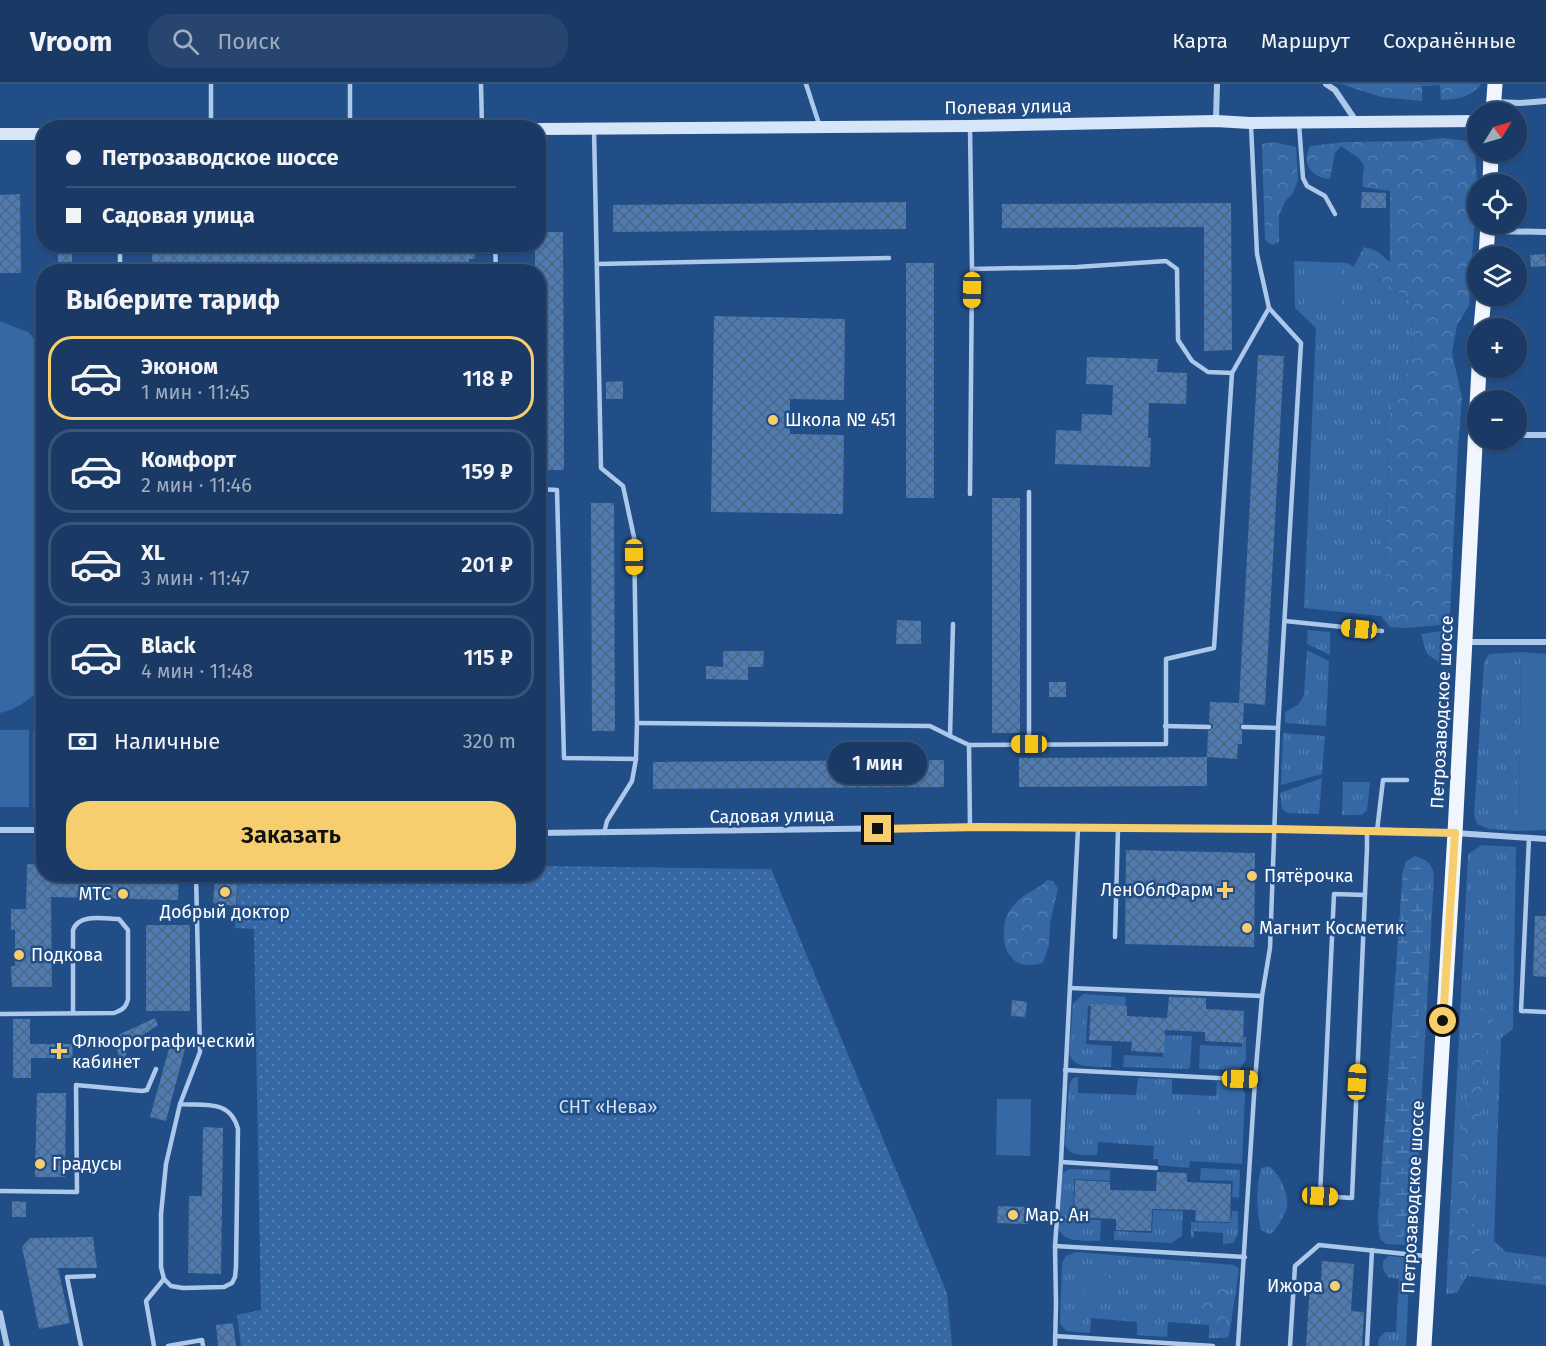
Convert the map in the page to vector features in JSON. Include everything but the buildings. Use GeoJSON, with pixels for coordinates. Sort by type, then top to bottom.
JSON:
{"type":"FeatureCollection","features":[{"type":"Feature","properties":{"kind":"main road"},"geometry":{"type":"LineString","coordinates":[[1494,102],[1496,84]]}},
{"type":"Feature","properties":{"kind":"main road","name":"Петрозаводское шоссе"},"geometry":{"type":"LineString","coordinates":[[1424,1346],[1475,450]]}},
{"type":"Feature","properties":{"kind":"street"},"geometry":{"type":"LineString","coordinates":[[1216,84],[1216,121]]}},
{"type":"Feature","properties":{"kind":"street"},"geometry":{"type":"LineString","coordinates":[[1326,84],[1335,90],[1356,121]]}},
{"type":"Feature","properties":{"kind":"street"},"geometry":{"type":"LineString","coordinates":[[1527,102],[1546,101]]}},
{"type":"Feature","properties":{"kind":"street","name":"Полевая улица"},"geometry":{"type":"LineString","coordinates":[[546,129],[970,126],[1216,121],[1250,123],[1467,121]]}},
{"type":"Feature","properties":{"kind":"street"},"geometry":{"type":"LineString","coordinates":[[0,134],[36,134]]}},
{"type":"Feature","properties":{"kind":"street"},"geometry":{"type":"LineString","coordinates":[[1527,230],[1546,231]]}},
{"type":"Feature","properties":{"kind":"street"},"geometry":{"type":"LineString","coordinates":[[1527,435],[1546,435]]}},
{"type":"Feature","properties":{"kind":"street"},"geometry":{"type":"LineString","coordinates":[[1465,642],[1546,642]]}},
{"type":"Feature","properties":{"kind":"street","name":"Садовая улица"},"geometry":{"type":"LineString","coordinates":[[546,833],[970,827],[1367,830],[1546,839]]}},
{"type":"Feature","properties":{"kind":"street"},"geometry":{"type":"LineString","coordinates":[[0,830],[36,830]]}},
{"type":"Feature","properties":{"kind":"street"},"geometry":{"type":"LineString","coordinates":[[0,1313],[7,1346]]}},
{"type":"Feature","properties":{"kind":"lane"},"geometry":{"type":"LineString","coordinates":[[211,84],[212,120]]}},
{"type":"Feature","properties":{"kind":"lane"},"geometry":{"type":"LineString","coordinates":[[350,84],[350,120]]}},
{"type":"Feature","properties":{"kind":"lane"},"geometry":{"type":"LineString","coordinates":[[481,84],[482,120]]}},
{"type":"Feature","properties":{"kind":"lane"},"geometry":{"type":"LineString","coordinates":[[806,84],[820,127]]}},
{"type":"Feature","properties":{"kind":"lane"},"geometry":{"type":"LineString","coordinates":[[1299,122],[1303,178],[1308,186],[1325,196],[1335,214]]}},
{"type":"Feature","properties":{"kind":"lane"},"geometry":{"type":"LineString","coordinates":[[1238,1346],[1255,1080],[1262,996],[1270,948],[1278,728],[1301,344],[1269,308],[1257,254],[1250,123]]}},
{"type":"Feature","properties":{"kind":"lane"},"geometry":{"type":"LineString","coordinates":[[970,126],[972,269],[970,494]]}},
{"type":"Feature","properties":{"kind":"lane"},"geometry":{"type":"LineString","coordinates":[[594,129],[601,468],[622,486],[634,537],[637,723],[636,759],[632,781],[607,821],[604,833]]}},
{"type":"Feature","properties":{"kind":"lane"},"geometry":{"type":"LineString","coordinates":[[597,264],[888,258]]}},
{"type":"Feature","properties":{"kind":"lane"},"geometry":{"type":"LineString","coordinates":[[972,269],[1077,267],[1166,261],[1177,269],[1178,340],[1191,362],[1208,372],[1232,372]]}},
{"type":"Feature","properties":{"kind":"lane"},"geometry":{"type":"LineString","coordinates":[[637,723],[930,726],[969,745],[1166,744],[1166,659],[1214,648],[1232,372],[1269,308]]}},
{"type":"Feature","properties":{"kind":"lane"},"geometry":{"type":"LineString","coordinates":[[546,489],[557,490],[564,758],[636,759]]}},
{"type":"Feature","properties":{"kind":"lane"},"geometry":{"type":"LineString","coordinates":[[1029,492],[1029,744]]}},
{"type":"Feature","properties":{"kind":"lane"},"geometry":{"type":"LineString","coordinates":[[1285,621],[1382,631]]}},
{"type":"Feature","properties":{"kind":"lane"},"geometry":{"type":"LineString","coordinates":[[950,736],[953,624]]}},
{"type":"Feature","properties":{"kind":"lane"},"geometry":{"type":"LineString","coordinates":[[1166,726],[1209,727]]}},
{"type":"Feature","properties":{"kind":"lane"},"geometry":{"type":"LineString","coordinates":[[1243,727],[1278,728]]}},
{"type":"Feature","properties":{"kind":"lane"},"geometry":{"type":"LineString","coordinates":[[969,745],[970,827]]}},
{"type":"Feature","properties":{"kind":"lane"},"geometry":{"type":"LineString","coordinates":[[1377,831],[1383,780],[1407,780]]}},
{"type":"Feature","properties":{"kind":"lane"},"geometry":{"type":"LineString","coordinates":[[1055,1346],[1055,1246],[1078,829]]}},
{"type":"Feature","properties":{"kind":"lane"},"geometry":{"type":"LineString","coordinates":[[1115,937],[1118,829]]}},
{"type":"Feature","properties":{"kind":"lane"},"geometry":{"type":"LineString","coordinates":[[1365,895],[1334,894],[1320,1196],[1352,1198],[1365,895],[1367,830]]}},
{"type":"Feature","properties":{"kind":"lane"},"geometry":{"type":"LineString","coordinates":[[1529,838],[1521,1011],[1546,1012]]}},
{"type":"Feature","properties":{"kind":"lane"},"geometry":{"type":"LineString","coordinates":[[180,1104],[222,1107],[232,1113],[236,1120],[238,1129],[236,1267],[232,1283],[224,1287],[171,1286],[164,1280],[160,1244],[166,1164],[180,1104],[200,1052],[196,882]]}},
{"type":"Feature","properties":{"kind":"lane"},"geometry":{"type":"LineString","coordinates":[[0,1014],[114,1013],[122,1011],[127,1006],[128,930],[119,919],[82,919],[75,923],[73,930],[73,1013]]}},
{"type":"Feature","properties":{"kind":"lane"},"geometry":{"type":"LineString","coordinates":[[1070,988],[1262,996]]}},
{"type":"Feature","properties":{"kind":"lane"},"geometry":{"type":"LineString","coordinates":[[0,1191],[76,1192],[76,1085],[147,1090],[156,1069]]}},
{"type":"Feature","properties":{"kind":"lane"},"geometry":{"type":"LineString","coordinates":[[1065,1070],[1255,1080]]}},
{"type":"Feature","properties":{"kind":"lane"},"geometry":{"type":"LineString","coordinates":[[1061,1162],[1156,1168]]}},
{"type":"Feature","properties":{"kind":"lane"},"geometry":{"type":"LineString","coordinates":[[1290,1346],[1295,1266],[1319,1245],[1428,1256]]}},
{"type":"Feature","properties":{"kind":"lane"},"geometry":{"type":"LineString","coordinates":[[1055,1246],[1245,1257]]}},
{"type":"Feature","properties":{"kind":"lane"},"geometry":{"type":"LineString","coordinates":[[1367,1346],[1372,1250]]}},
{"type":"Feature","properties":{"kind":"lane"},"geometry":{"type":"LineString","coordinates":[[81,1346],[67,1277],[94,1276]]}},
{"type":"Feature","properties":{"kind":"lane"},"geometry":{"type":"LineString","coordinates":[[154,1346],[146,1301],[164,1280]]}},
{"type":"Feature","properties":{"kind":"lane"},"geometry":{"type":"LineString","coordinates":[[1055,1336],[1213,1346]]}},
{"type":"Feature","properties":{"kind":"lane"},"geometry":{"type":"LineString","coordinates":[[168,1346],[202,1340],[203,1346]]}},
{"type":"Feature","properties":{"kind":"green space"},"geometry":{"type":"Polygon","coordinates":[[[1341,84],[1481,84],[1468,95],[1441,100],[1440,85],[1422,86],[1422,101],[1381,97],[1341,84]]]}},
{"type":"Feature","properties":{"kind":"green space"},"geometry":{"type":"Polygon","coordinates":[[[1443,138],[1467,141],[1467,162],[1476,162],[1477,174],[1467,174],[1467,234],[1474,234],[1473,246],[1467,246],[1467,306],[1469,306],[1457,325],[1452,353],[1462,398],[1450,614],[1440,625],[1406,628],[1390,606],[1385,570],[1388,450],[1385,424],[1399,394],[1408,366],[1413,338],[1409,300],[1356,262],[1364,247],[1377,251],[1390,262],[1390,191],[1363,187],[1363,164],[1341,146],[1335,153],[1330,179],[1313,173],[1307,164],[1307,152],[1310,146],[1345,142],[1417,141],[1443,138]]]}},
{"type":"Feature","properties":{"kind":"green space"},"geometry":{"type":"Polygon","coordinates":[[[1273,142],[1296,147],[1298,180],[1293,193],[1286,200],[1279,215],[1279,242],[1272,245],[1265,240],[1262,144],[1273,142]]]}},
{"type":"Feature","properties":{"kind":"green space"},"geometry":{"type":"Polygon","coordinates":[[[1294,261],[1348,263],[1353,267],[1356,262],[1409,300],[1413,338],[1408,366],[1399,394],[1385,424],[1388,450],[1385,566],[1401,620],[1406,628],[1390,627],[1381,616],[1304,608],[1316,328],[1295,308],[1294,261]]]}},
{"type":"Feature","properties":{"kind":"green space"},"geometry":{"type":"Polygon","coordinates":[[[1305,268],[1341,269],[1341,305],[1304,305],[1305,268]]]}},
{"type":"Feature","properties":{"kind":"green space"},"geometry":{"type":"Polygon","coordinates":[[[0,321],[28,332],[36,340],[36,692],[23,703],[0,713],[0,321]]]}},
{"type":"Feature","properties":{"kind":"green space"},"geometry":{"type":"Polygon","coordinates":[[[1308,630],[1330,632],[1330,655],[1307,644],[1308,630]]]}},
{"type":"Feature","properties":{"kind":"green space"},"geometry":{"type":"Polygon","coordinates":[[[1441,631],[1447,635],[1442,664],[1427,654],[1421,634],[1441,631]]]}},
{"type":"Feature","properties":{"kind":"green space"},"geometry":{"type":"Polygon","coordinates":[[[1307,650],[1329,661],[1326,726],[1285,723],[1285,712],[1298,705],[1304,695],[1307,650]]]}},
{"type":"Feature","properties":{"kind":"green space"},"geometry":{"type":"Polygon","coordinates":[[[1521,652],[1519,831],[1489,829],[1477,824],[1474,815],[1484,662],[1489,654],[1521,652]]]}},
{"type":"Feature","properties":{"kind":"green space"},"geometry":{"type":"Polygon","coordinates":[[[1521,652],[1546,654],[1546,830],[1519,831],[1521,652]]]}},
{"type":"Feature","properties":{"kind":"green space"},"geometry":{"type":"Polygon","coordinates":[[[0,730],[29,730],[29,807],[0,807],[0,730]]]}},
{"type":"Feature","properties":{"kind":"green space"},"geometry":{"type":"Polygon","coordinates":[[[33,731],[36,731],[36,808],[33,808],[33,731]]]}},
{"type":"Feature","properties":{"kind":"green space"},"geometry":{"type":"Polygon","coordinates":[[[1283,733],[1325,736],[1322,774],[1281,785],[1283,733]]]}},
{"type":"Feature","properties":{"kind":"green space"},"geometry":{"type":"Polygon","coordinates":[[[1322,778],[1319,814],[1287,813],[1282,809],[1280,793],[1322,778]]]}},
{"type":"Feature","properties":{"kind":"green space"},"geometry":{"type":"Polygon","coordinates":[[[1343,782],[1370,782],[1367,810],[1362,815],[1342,815],[1343,782]]]}},
{"type":"Feature","properties":{"kind":"green space"},"geometry":{"type":"Polygon","coordinates":[[[1482,845],[1516,847],[1513,1029],[1501,1038],[1494,1241],[1506,1252],[1546,1257],[1546,1285],[1467,1276],[1457,1293],[1446,1294],[1468,854],[1482,845]]]}},
{"type":"Feature","properties":{"kind":"green space"},"geometry":{"type":"Polygon","coordinates":[[[1415,856],[1428,863],[1434,876],[1414,1239],[1410,1245],[1386,1244],[1380,1239],[1378,1220],[1403,871],[1406,861],[1415,856]]]}},
{"type":"Feature","properties":{"kind":"green space"},"geometry":{"type":"Polygon","coordinates":[[[1417,865],[1422,869],[1426,880],[1407,1229],[1401,1239],[1391,1239],[1378,1220],[1403,871],[1417,865]]]}},
{"type":"Feature","properties":{"kind":"green space","name":"СНТ «Нева»"},"geometry":{"type":"Polygon","coordinates":[[[546,866],[771,869],[947,1293],[952,1346],[241,1346],[237,1315],[261,1310],[254,929],[235,928],[238,882],[546,882],[546,866]]]}},
{"type":"Feature","properties":{"kind":"green space"},"geometry":{"type":"Polygon","coordinates":[[[1047,880],[1053,881],[1058,889],[1050,923],[1049,945],[1043,963],[1021,964],[1010,956],[1006,948],[1005,921],[1015,904],[1047,880]]]}},
{"type":"Feature","properties":{"kind":"green space"},"geometry":{"type":"Polygon","coordinates":[[[1083,994],[1126,997],[1125,1007],[1088,1006],[1086,1044],[1112,1046],[1111,1067],[1081,1065],[1076,1063],[1069,1054],[1073,1004],[1083,994]]]}},
{"type":"Feature","properties":{"kind":"green space"},"geometry":{"type":"Polygon","coordinates":[[[1482,1007],[1492,1009],[1494,1029],[1484,1064],[1473,1159],[1477,1209],[1475,1236],[1481,1253],[1489,1259],[1516,1264],[1534,1264],[1542,1268],[1542,1277],[1533,1279],[1478,1269],[1461,1269],[1458,1261],[1455,1225],[1469,1074],[1468,1029],[1475,1012],[1482,1007]]]}},
{"type":"Feature","properties":{"kind":"green space"},"geometry":{"type":"Polygon","coordinates":[[[1164,1035],[1192,1036],[1188,1069],[1123,1067],[1124,1055],[1163,1057],[1164,1035]]]}},
{"type":"Feature","properties":{"kind":"green space"},"geometry":{"type":"Polygon","coordinates":[[[1242,1037],[1246,1037],[1246,1060],[1239,1070],[1199,1069],[1200,1045],[1242,1047],[1242,1037]]]}},
{"type":"Feature","properties":{"kind":"green space"},"geometry":{"type":"Polygon","coordinates":[[[1078,1077],[1078,1093],[1136,1095],[1138,1078],[1172,1079],[1172,1094],[1216,1096],[1217,1081],[1237,1084],[1245,1094],[1242,1164],[1190,1161],[1189,1168],[1158,1165],[1158,1159],[1153,1159],[1154,1146],[1098,1142],[1097,1155],[1070,1152],[1065,1145],[1069,1085],[1078,1077]]]}},
{"type":"Feature","properties":{"kind":"green space"},"geometry":{"type":"Polygon","coordinates":[[[997,1099],[1031,1099],[1030,1156],[996,1155],[997,1099]]]}},
{"type":"Feature","properties":{"kind":"green space"},"geometry":{"type":"Polygon","coordinates":[[[1183,1102],[1193,1107],[1198,1117],[1193,1127],[1183,1132],[1173,1127],[1168,1117],[1173,1107],[1183,1102]]]}},
{"type":"Feature","properties":{"kind":"green space"},"geometry":{"type":"Polygon","coordinates":[[[1119,1103],[1145,1105],[1144,1123],[1117,1121],[1119,1103]]]}},
{"type":"Feature","properties":{"kind":"green space"},"geometry":{"type":"Polygon","coordinates":[[[1269,1166],[1282,1184],[1287,1201],[1282,1219],[1274,1232],[1269,1234],[1261,1230],[1257,1199],[1261,1168],[1269,1166]]]}},
{"type":"Feature","properties":{"kind":"green space"},"geometry":{"type":"Polygon","coordinates":[[[1201,1168],[1240,1170],[1239,1198],[1232,1197],[1233,1181],[1200,1180],[1201,1168]]]}},
{"type":"Feature","properties":{"kind":"green space"},"geometry":{"type":"Polygon","coordinates":[[[1069,1169],[1110,1170],[1110,1181],[1074,1179],[1073,1219],[1101,1220],[1100,1241],[1070,1239],[1065,1237],[1058,1228],[1062,1178],[1063,1173],[1069,1169]]]}},
{"type":"Feature","properties":{"kind":"green space"},"geometry":{"type":"Polygon","coordinates":[[[1153,1210],[1183,1211],[1182,1236],[1171,1243],[1114,1240],[1114,1231],[1152,1233],[1153,1210]]]}},
{"type":"Feature","properties":{"kind":"green space"},"geometry":{"type":"Polygon","coordinates":[[[1232,1211],[1238,1211],[1238,1234],[1233,1243],[1223,1244],[1223,1233],[1194,1231],[1194,1238],[1191,1238],[1191,1222],[1230,1223],[1232,1211]]]}},
{"type":"Feature","properties":{"kind":"green space"},"geometry":{"type":"Polygon","coordinates":[[[1076,1252],[1234,1265],[1239,1269],[1229,1336],[1209,1338],[1209,1325],[1168,1322],[1167,1337],[1137,1335],[1137,1322],[1091,1318],[1090,1333],[1066,1331],[1060,1324],[1062,1263],[1066,1256],[1076,1252]]]}},
{"type":"Feature","properties":{"kind":"green space"},"geometry":{"type":"Polygon","coordinates":[[[1389,1256],[1410,1258],[1406,1346],[1378,1346],[1379,1338],[1385,1332],[1396,1332],[1399,1279],[1388,1277],[1383,1269],[1383,1261],[1389,1256]]]}},
{"type":"Feature","properties":{"kind":"green space"},"geometry":{"type":"Polygon","coordinates":[[[1227,1272],[1223,1330],[1207,1318],[1194,1314],[1191,1309],[1192,1301],[1227,1272]]]}},
{"type":"Feature","properties":{"kind":"green space"},"geometry":{"type":"Polygon","coordinates":[[[1098,1273],[1109,1277],[1113,1288],[1109,1299],[1098,1303],[1087,1299],[1083,1288],[1087,1277],[1098,1273]]]}},
{"type":"Feature","properties":{"kind":"place","name":"Школа № 451"},"geometry":{"type":"Point","coordinates":[773,420]}},
{"type":"Feature","properties":{"kind":"place","name":"Пятёрочка"},"geometry":{"type":"Point","coordinates":[1252,876]}},
{"type":"Feature","properties":{"kind":"place","name":"ЛенОблФарм"},"geometry":{"type":"Point","coordinates":[1225,890]}},
{"type":"Feature","properties":{"kind":"place","name":"Добрый доктор"},"geometry":{"type":"Point","coordinates":[225,892]}},
{"type":"Feature","properties":{"kind":"place","name":"МТС"},"geometry":{"type":"Point","coordinates":[123,894]}},
{"type":"Feature","properties":{"kind":"place","name":"Магнит Косметик"},"geometry":{"type":"Point","coordinates":[1247,928]}},
{"type":"Feature","properties":{"kind":"place","name":"Подкова"},"geometry":{"type":"Point","coordinates":[19,955]}},
{"type":"Feature","properties":{"kind":"place","name":"Флюорографический кабинет"},"geometry":{"type":"Point","coordinates":[59,1051]}},
{"type":"Feature","properties":{"kind":"place","name":"Градусы"},"geometry":{"type":"Point","coordinates":[40,1164]}},
{"type":"Feature","properties":{"kind":"place","name":"Мар. Ан"},"geometry":{"type":"Point","coordinates":[1013,1215]}},
{"type":"Feature","properties":{"kind":"place","name":"Ижора"},"geometry":{"type":"Point","coordinates":[1335,1286]}},
{"type":"Feature","properties":{"kind":"route"},"geometry":{"type":"LineString","coordinates":[[878,829],[979,827],[1274,829],[1455,833],[1443,1021]]}}]}
